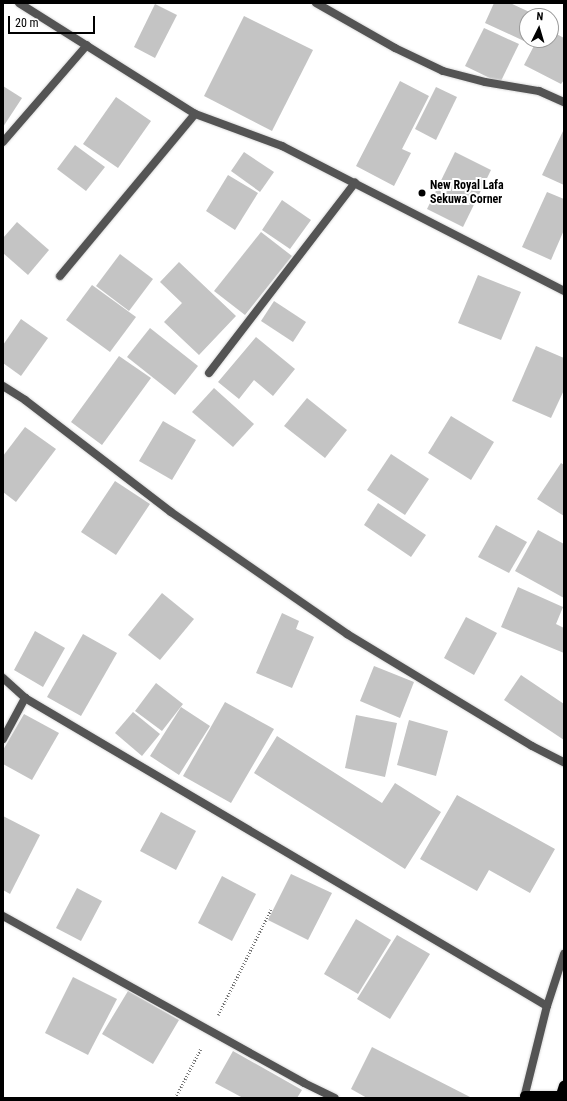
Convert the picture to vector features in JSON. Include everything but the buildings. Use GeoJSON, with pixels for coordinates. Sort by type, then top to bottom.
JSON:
{"type":"FeatureCollection","features":[{"type":"Feature","properties":{"kind":"main road"},"geometry":{"type":"LineString","coordinates":[[524,1097],[562,1094]]}},
{"type":"Feature","properties":{"kind":"street"},"geometry":{"type":"LineString","coordinates":[[19,3],[195,114],[282,146],[564,291]]}},
{"type":"Feature","properties":{"kind":"street"},"geometry":{"type":"LineString","coordinates":[[316,3],[395,48],[443,71],[485,82],[539,91],[564,102]]}},
{"type":"Feature","properties":{"kind":"street"},"geometry":{"type":"LineString","coordinates":[[3,142],[87,45]]}},
{"type":"Feature","properties":{"kind":"street"},"geometry":{"type":"LineString","coordinates":[[60,276],[195,114]]}},
{"type":"Feature","properties":{"kind":"street"},"geometry":{"type":"LineString","coordinates":[[209,373],[354,183]]}},
{"type":"Feature","properties":{"kind":"street"},"geometry":{"type":"LineString","coordinates":[[3,386],[25,400],[171,512],[347,634],[532,746],[564,762]]}},
{"type":"Feature","properties":{"kind":"street"},"geometry":{"type":"LineString","coordinates":[[3,678],[25,698],[547,1006]]}},
{"type":"Feature","properties":{"kind":"street"},"geometry":{"type":"LineString","coordinates":[[3,739],[25,698]]}},
{"type":"Feature","properties":{"kind":"street"},"geometry":{"type":"LineString","coordinates":[[3,916],[304,1083],[335,1098]]}},
{"type":"Feature","properties":{"kind":"street"},"geometry":{"type":"LineString","coordinates":[[524,1097],[547,1006],[564,954]]}},
{"type":"Feature","properties":{"kind":"path"},"geometry":{"type":"LineString","coordinates":[[175,1098],[270,910]]}},
{"type":"Feature","properties":{"kind":"place","name":"New Royal Lafa Sekuwa Corner"},"geometry":{"type":"Point","coordinates":[422,193]}}]}
